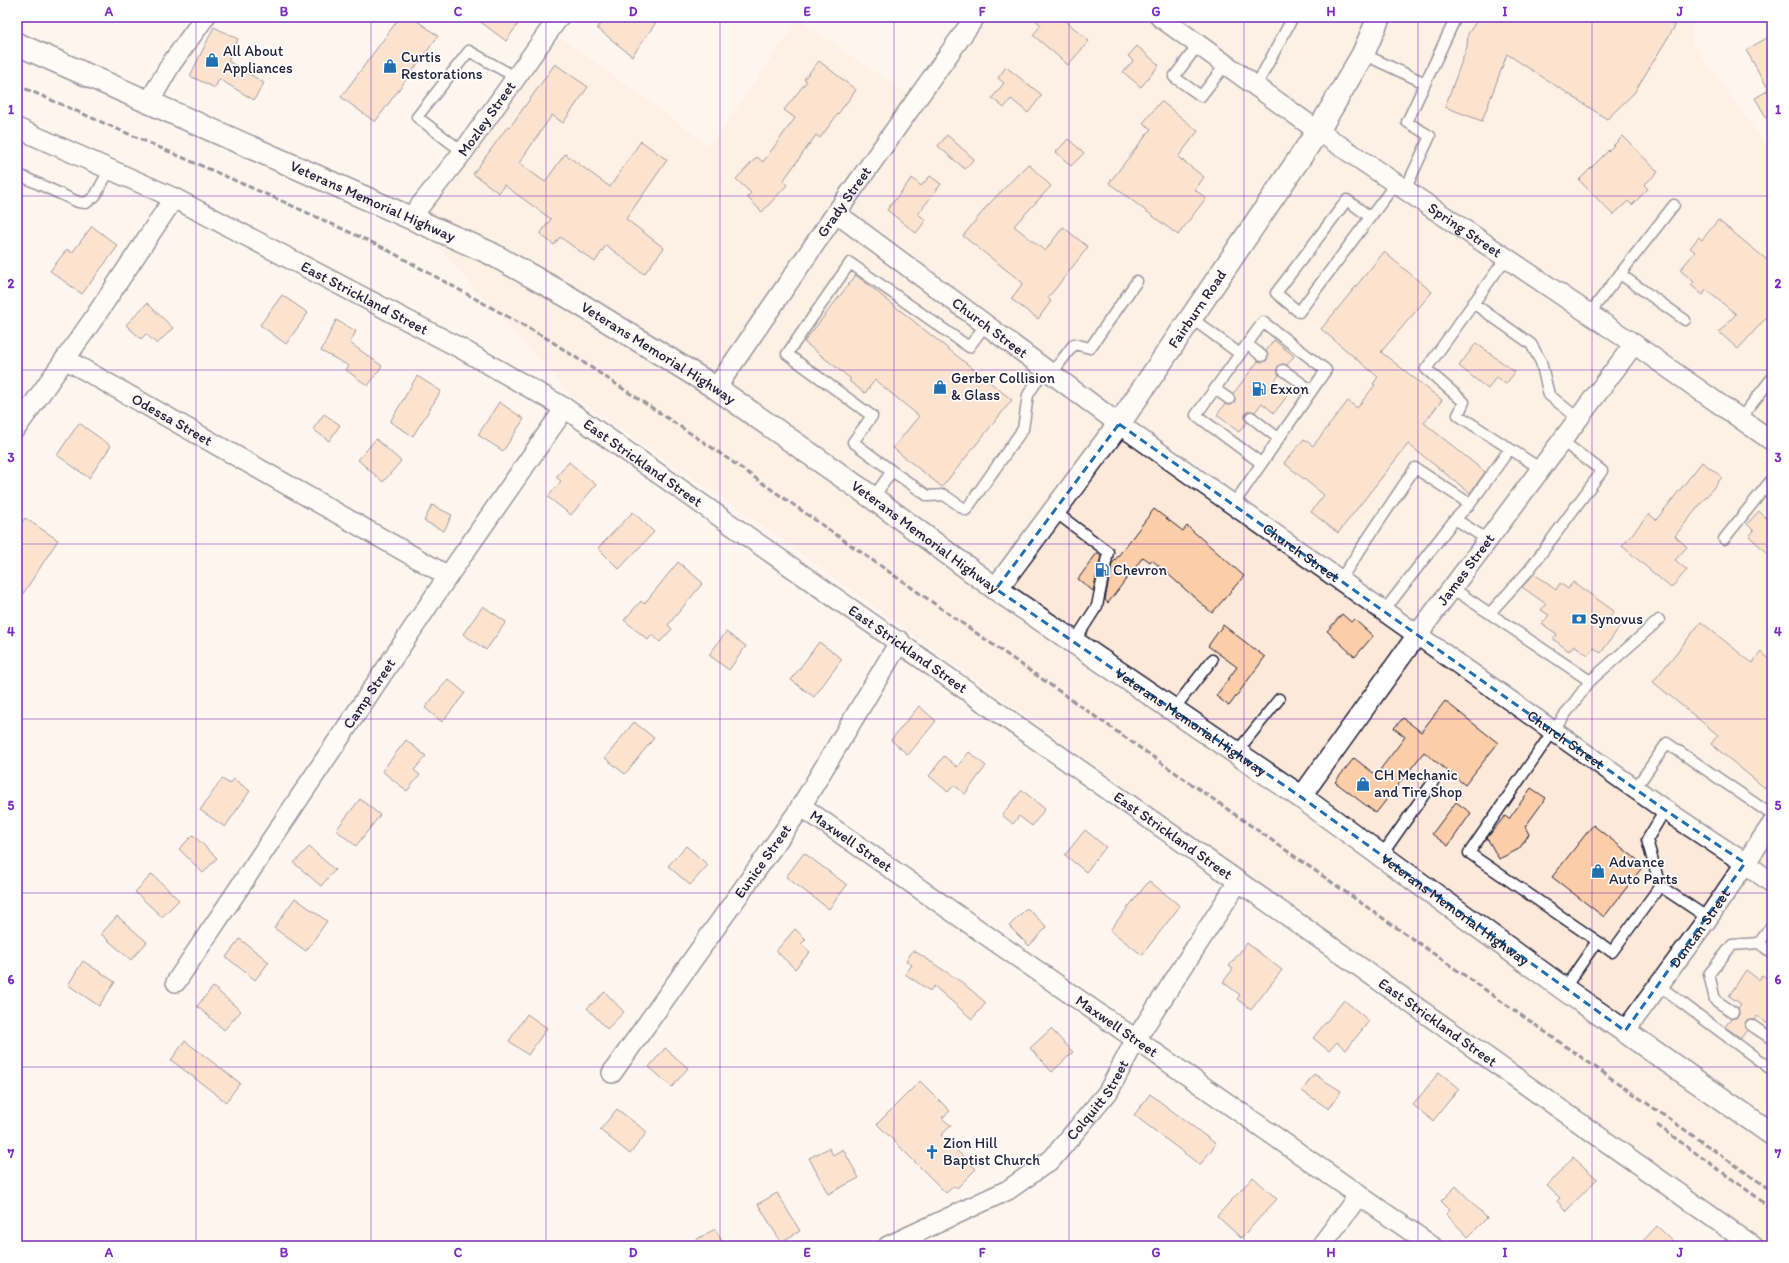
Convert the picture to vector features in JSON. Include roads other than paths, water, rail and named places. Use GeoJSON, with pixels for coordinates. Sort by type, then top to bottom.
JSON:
{"type":"FeatureCollection","features":[{"type":"Feature","properties":{"kind":"main road","name":"Fairburn Road"},"geometry":{"type":"LineString","coordinates":[[996,589],[1119,424],[1318,131],[1363,54],[1380,17]]}},
{"type":"Feature","properties":{"kind":"main road","name":"Veterans Memorial Highway"},"geometry":{"type":"LineString","coordinates":[[17,44],[497,256],[568,296],[716,388],[873,498],[996,589],[1301,797],[1564,989],[1772,1134]]}},
{"type":"Feature","properties":{"kind":"street"},"geometry":{"type":"LineString","coordinates":[[149,102],[171,64],[205,17]]}},
{"type":"Feature","properties":{"kind":"street","name":"Mozley Street"},"geometry":{"type":"LineString","coordinates":[[411,217],[463,152],[559,17]]}},
{"type":"Feature","properties":{"kind":"street","name":"Grady Street"},"geometry":{"type":"LineString","coordinates":[[716,388],[836,213],[975,17]]}},
{"type":"Feature","properties":{"kind":"street","name":"Spring Street"},"geometry":{"type":"LineString","coordinates":[[1160,17],[1318,131],[1634,344],[1772,441]]}},
{"type":"Feature","properties":{"kind":"street","name":"East Strickland Street"},"geometry":{"type":"LineString","coordinates":[[17,128],[174,198],[460,348],[565,408],[900,641],[1753,1246]]}},
{"type":"Feature","properties":{"kind":"street"},"geometry":{"type":"LineString","coordinates":[[17,427],[66,359],[174,198]]}},
{"type":"Feature","properties":{"kind":"street","name":"Church Street"},"geometry":{"type":"LineString","coordinates":[[836,213],[1119,424],[1635,789],[1746,863],[1772,883]]}},
{"type":"Feature","properties":{"kind":"street","name":"James Street"},"geometry":{"type":"LineString","coordinates":[[1301,797],[1417,635],[1634,344]]}},
{"type":"Feature","properties":{"kind":"street","name":"Odessa Street"},"geometry":{"type":"LineString","coordinates":[[66,359],[448,576]]}},
{"type":"Feature","properties":{"kind":"street","name":"Camp Street"},"geometry":{"type":"LineString","coordinates":[[176,982],[448,576],[565,408]]}},
{"type":"Feature","properties":{"kind":"street","name":"Eunice Street"},"geometry":{"type":"LineString","coordinates":[[612,1073],[801,806],[900,641]]}},
{"type":"Feature","properties":{"kind":"street","name":"Maxwell Street"},"geometry":{"type":"LineString","coordinates":[[801,806],[1432,1246]]}},
{"type":"Feature","properties":{"kind":"street","name":"Duncan Street"},"geometry":{"type":"LineString","coordinates":[[1625,1031],[1708,918],[1772,824]]}},
{"type":"Feature","properties":{"kind":"street","name":"Colquitt Street"},"geometry":{"type":"LineString","coordinates":[[888,1246],[1008,1190],[1052,1159],[1108,1092],[1136,1039],[1238,882]]}},
{"type":"Feature","properties":{"kind":"street"},"geometry":{"type":"LineString","coordinates":[[1321,1246],[1358,1195]]}},
{"type":"Feature","properties":{"kind":"lane"},"geometry":{"type":"LineString","coordinates":[[1256,86],[1293,17]]}},
{"type":"Feature","properties":{"kind":"lane"},"geometry":{"type":"LineString","coordinates":[[1370,217],[1347,200],[1276,292],[1299,312],[1370,217],[1400,187],[1430,136],[1407,122],[1456,17]]}},
{"type":"Feature","properties":{"kind":"lane"},"geometry":{"type":"LineString","coordinates":[[1198,45],[1174,77],[1201,96],[1226,64]]}},
{"type":"Feature","properties":{"kind":"lane"},"geometry":{"type":"LineString","coordinates":[[463,152],[417,117],[469,51],[517,78]]}},
{"type":"Feature","properties":{"kind":"lane"},"geometry":{"type":"LineString","coordinates":[[1363,54],[1425,83]]}},
{"type":"Feature","properties":{"kind":"lane"},"geometry":{"type":"LineString","coordinates":[[17,174],[78,202],[86,203],[95,196],[110,169]]}},
{"type":"Feature","properties":{"kind":"lane"},"geometry":{"type":"LineString","coordinates":[[1589,314],[1674,205]]}},
{"type":"Feature","properties":{"kind":"lane"},"geometry":{"type":"LineString","coordinates":[[1506,258],[1426,369],[1464,402],[1458,415],[1509,450],[1541,469]]}},
{"type":"Feature","properties":{"kind":"lane"},"geometry":{"type":"LineString","coordinates":[[986,324],[969,347],[850,263],[786,354],[872,416],[853,442],[928,496],[944,495],[966,510],[1023,429],[1028,395],[1048,371],[1074,344],[1090,348],[1137,281]]}},
{"type":"Feature","properties":{"kind":"lane"},"geometry":{"type":"LineString","coordinates":[[1620,274],[1685,320]]}},
{"type":"Feature","properties":{"kind":"lane"},"geometry":{"type":"LineString","coordinates":[[1473,303],[1531,344],[1541,362],[1548,395],[1579,419]]}},
{"type":"Feature","properties":{"kind":"lane"},"geometry":{"type":"LineString","coordinates":[[1191,318],[1240,354]]}},
{"type":"Feature","properties":{"kind":"lane"},"geometry":{"type":"LineString","coordinates":[[1233,504],[1326,370],[1263,322],[1196,414],[1261,463]]}},
{"type":"Feature","properties":{"kind":"lane"},"geometry":{"type":"LineString","coordinates":[[1247,344],[1262,356]]}},
{"type":"Feature","properties":{"kind":"lane"},"geometry":{"type":"LineString","coordinates":[[1283,370],[1311,390]]}},
{"type":"Feature","properties":{"kind":"lane"},"geometry":{"type":"LineString","coordinates":[[1740,419],[1772,378]]}},
{"type":"Feature","properties":{"kind":"lane"},"geometry":{"type":"LineString","coordinates":[[1215,389],[1229,399]]}},
{"type":"Feature","properties":{"kind":"lane"},"geometry":{"type":"LineString","coordinates":[[1251,417],[1278,438]]}},
{"type":"Feature","properties":{"kind":"lane"},"geometry":{"type":"LineString","coordinates":[[1490,613],[1529,570],[1602,471],[1562,440]]}},
{"type":"Feature","properties":{"kind":"lane"},"geometry":{"type":"LineString","coordinates":[[1384,611],[1455,519],[1470,504],[1509,450]]}},
{"type":"Feature","properties":{"kind":"lane"},"geometry":{"type":"LineString","coordinates":[[1340,580],[1415,468],[1470,504]]}},
{"type":"Feature","properties":{"kind":"lane"},"geometry":{"type":"LineString","coordinates":[[873,498],[892,471]]}},
{"type":"Feature","properties":{"kind":"lane"},"geometry":{"type":"LineString","coordinates":[[1724,539],[1772,479]]}},
{"type":"Feature","properties":{"kind":"lane"},"geometry":{"type":"LineString","coordinates":[[1054,511],[1108,552],[1097,606],[1074,642]]}},
{"type":"Feature","properties":{"kind":"lane"},"geometry":{"type":"LineString","coordinates":[[1455,519],[1488,540]]}},
{"type":"Feature","properties":{"kind":"lane"},"geometry":{"type":"LineString","coordinates":[[1452,588],[1590,681]]}},
{"type":"Feature","properties":{"kind":"lane"},"geometry":{"type":"LineString","coordinates":[[1659,620],[1590,681],[1553,731],[1469,853],[1612,952],[1660,886]]}},
{"type":"Feature","properties":{"kind":"lane"},"geometry":{"type":"LineString","coordinates":[[1173,710],[1212,660]]}},
{"type":"Feature","properties":{"kind":"lane"},"geometry":{"type":"LineString","coordinates":[[1236,753],[1279,699]]}},
{"type":"Feature","properties":{"kind":"lane"},"geometry":{"type":"LineString","coordinates":[[1635,789],[1667,743],[1772,815]]}},
{"type":"Feature","properties":{"kind":"lane"},"geometry":{"type":"LineString","coordinates":[[1381,856],[1433,782]]}},
{"type":"Feature","properties":{"kind":"lane"},"geometry":{"type":"LineString","coordinates":[[1665,810],[1647,840],[1660,886],[1708,918]]}},
{"type":"Feature","properties":{"kind":"lane"},"geometry":{"type":"LineString","coordinates":[[1759,943],[1772,925]]}},
{"type":"Feature","properties":{"kind":"lane"},"geometry":{"type":"LineString","coordinates":[[1564,989],[1596,941]]}},
{"type":"Feature","properties":{"kind":"lane"},"geometry":{"type":"LineString","coordinates":[[1733,1012],[1715,1000],[1710,974],[1732,945],[1759,943],[1772,953]]}},
{"type":"Feature","properties":{"kind":"lane"},"geometry":{"type":"LineString","coordinates":[[1658,986],[1772,1070]]}},
{"type":"Feature","properties":{"kind":"lane"},"geometry":{"type":"LineString","coordinates":[[1751,1025],[1772,1040]]}},
{"type":"Feature","properties":{"kind":"railway"},"geometry":{"type":"LineString","coordinates":[[17,85],[284,202],[384,248],[548,339],[711,447],[1772,1191]]}},
{"type":"Feature","properties":{"kind":"railway"},"geometry":{"type":"LineString","coordinates":[[1657,1125],[1758,1198],[1772,1211]]}},
{"type":"Feature","properties":{"kind":"place","name":"All About Appliances"},"geometry":{"type":"Point","coordinates":[212,60]}},
{"type":"Feature","properties":{"kind":"place","name":"Curtis Restorations"},"geometry":{"type":"Point","coordinates":[390,66]}},
{"type":"Feature","properties":{"kind":"place","name":"Gerber Collision & Glass"},"geometry":{"type":"Point","coordinates":[940,387]}},
{"type":"Feature","properties":{"kind":"place","name":"Exxon"},"geometry":{"type":"Point","coordinates":[1259,389]}},
{"type":"Feature","properties":{"kind":"place","name":"Chevron"},"geometry":{"type":"Point","coordinates":[1102,570]}},
{"type":"Feature","properties":{"kind":"place","name":"Synovus"},"geometry":{"type":"Point","coordinates":[1579,619]}},
{"type":"Feature","properties":{"kind":"place","name":"CH Mechanic and Tire Shop"},"geometry":{"type":"Point","coordinates":[1363,784]}},
{"type":"Feature","properties":{"kind":"place","name":"Advance Auto Parts"},"geometry":{"type":"Point","coordinates":[1598,871]}},
{"type":"Feature","properties":{"kind":"place","name":"Zion Hill Baptist Church"},"geometry":{"type":"Point","coordinates":[932,1152]}}]}
